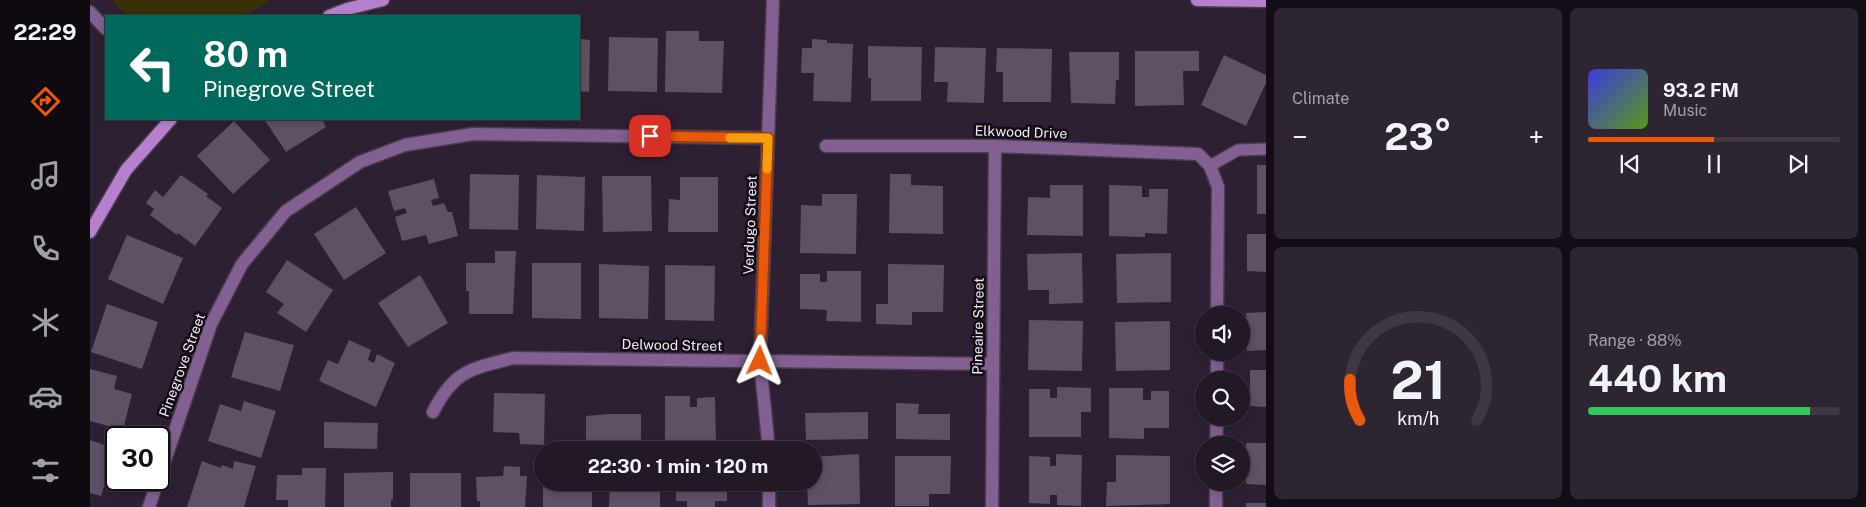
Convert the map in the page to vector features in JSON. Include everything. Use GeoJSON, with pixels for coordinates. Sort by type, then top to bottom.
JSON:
{"type":"FeatureCollection","features":[{"type":"Feature","properties":{"kind":"street"},"geometry":{"type":"LineString","coordinates":[[331,15],[346,8],[383,0]]}},
{"type":"Feature","properties":{"kind":"street","name":"Verdugo Street"},"geometry":{"type":"LineString","coordinates":[[768,441],[760,361],[773,0]]}},
{"type":"Feature","properties":{"kind":"street"},"geometry":{"type":"LineString","coordinates":[[1197,0],[1266,1]]}},
{"type":"Feature","properties":{"kind":"street"},"geometry":{"type":"LineString","coordinates":[[90,12],[105,28]]}},
{"type":"Feature","properties":{"kind":"street"},"geometry":{"type":"LineString","coordinates":[[90,232],[126,170],[170,120]]}},
{"type":"Feature","properties":{"kind":"street","name":"Pinegrove Street"},"geometry":{"type":"LineString","coordinates":[[170,443],[210,324],[242,264],[286,211],[360,162],[405,145],[473,134],[768,138]]}},
{"type":"Feature","properties":{"kind":"street","name":"Elkwood Drive"},"geometry":{"type":"LineString","coordinates":[[826,146],[995,146],[1198,154],[1210,166]]}},
{"type":"Feature","properties":{"kind":"street","name":"Pineaire Street"},"geometry":{"type":"LineString","coordinates":[[992,507],[995,146]]}},
{"type":"Feature","properties":{"kind":"street"},"geometry":{"type":"LineString","coordinates":[[1210,166],[1218,187],[1217,306]]}},
{"type":"Feature","properties":{"kind":"street","name":"Delwood Street"},"geometry":{"type":"LineString","coordinates":[[433,412],[445,389],[471,369],[513,358],[992,364]]}},
{"type":"Feature","properties":{"kind":"street","name":"Pinegrove Street"},"geometry":{"type":"LineString","coordinates":[[149,507],[154,491]]}},
{"type":"Feature","properties":{"kind":"street"},"geometry":{"type":"LineString","coordinates":[[769,491],[769,507]]}},
{"type":"Feature","properties":{"kind":"street"},"geometry":{"type":"LineString","coordinates":[[1216,491],[1216,507]]}},
{"type":"Feature","properties":{"kind":"lane"},"geometry":{"type":"LineString","coordinates":[[1210,166],[1238,150],[1266,149]]}},
{"type":"Feature","properties":{"kind":"shaded area"},"geometry":{"type":"Polygon","coordinates":[[[112,0],[270,0],[247,15],[126,15],[112,0]]]}},
{"type":"Feature","properties":{"kind":"building"},"geometry":{"type":"Polygon","coordinates":[[[580,31],[581,39],[590,40],[589,92],[580,91],[580,31]]]}},
{"type":"Feature","properties":{"kind":"building"},"geometry":{"type":"Polygon","coordinates":[[[666,31],[699,31],[699,41],[724,41],[722,93],[665,92],[666,31]]]}},
{"type":"Feature","properties":{"kind":"building"},"geometry":{"type":"Polygon","coordinates":[[[609,37],[658,38],[657,92],[608,91],[609,37]]]}},
{"type":"Feature","properties":{"kind":"building"},"geometry":{"type":"Polygon","coordinates":[[[812,39],[827,40],[827,43],[853,44],[851,102],[813,101],[814,73],[801,73],[802,48],[812,48],[812,39]]]}},
{"type":"Feature","properties":{"kind":"building"},"geometry":{"type":"Polygon","coordinates":[[[868,46],[922,47],[921,101],[871,101],[871,78],[868,78],[868,46]]]}},
{"type":"Feature","properties":{"kind":"building"},"geometry":{"type":"Polygon","coordinates":[[[935,47],[986,48],[984,103],[947,102],[948,82],[934,82],[935,47]]]}},
{"type":"Feature","properties":{"kind":"building"},"geometry":{"type":"Polygon","coordinates":[[[997,48],[1052,49],[1051,102],[1003,102],[1003,72],[996,72],[997,48]]]}},
{"type":"Feature","properties":{"kind":"building"},"geometry":{"type":"Polygon","coordinates":[[[1135,51],[1199,51],[1199,71],[1183,71],[1184,105],[1135,106],[1135,51]]]}},
{"type":"Feature","properties":{"kind":"building"},"geometry":{"type":"Polygon","coordinates":[[[1069,52],[1119,52],[1119,80],[1116,80],[1115,104],[1071,103],[1069,52]]]}},
{"type":"Feature","properties":{"kind":"building"},"geometry":{"type":"Polygon","coordinates":[[[1224,55],[1266,75],[1266,83],[1246,126],[1201,105],[1224,55]]]}},
{"type":"Feature","properties":{"kind":"building"},"geometry":{"type":"Polygon","coordinates":[[[265,120],[322,120],[326,127],[286,152],[265,120]]]}},
{"type":"Feature","properties":{"kind":"building"},"geometry":{"type":"Polygon","coordinates":[[[234,121],[270,160],[233,194],[197,156],[234,121]]]}},
{"type":"Feature","properties":{"kind":"building"},"geometry":{"type":"Polygon","coordinates":[[[1257,165],[1266,165],[1266,214],[1257,214],[1257,165]]]}},
{"type":"Feature","properties":{"kind":"building"},"geometry":{"type":"Polygon","coordinates":[[[470,174],[519,175],[518,230],[469,229],[470,174]]]}},
{"type":"Feature","properties":{"kind":"building"},"geometry":{"type":"Polygon","coordinates":[[[890,174],[911,174],[911,185],[943,186],[943,234],[889,233],[890,174]]]}},
{"type":"Feature","properties":{"kind":"building"},"geometry":{"type":"Polygon","coordinates":[[[181,175],[208,194],[206,196],[222,208],[195,246],[150,215],[154,209],[146,203],[155,190],[163,197],[181,175]]]}},
{"type":"Feature","properties":{"kind":"building"},"geometry":{"type":"Polygon","coordinates":[[[537,175],[585,177],[584,231],[536,229],[537,175]]]}},
{"type":"Feature","properties":{"kind":"building"},"geometry":{"type":"Polygon","coordinates":[[[602,176],[651,176],[652,231],[603,232],[602,176]]]}},
{"type":"Feature","properties":{"kind":"building"},"geometry":{"type":"Polygon","coordinates":[[[680,177],[718,177],[718,232],[668,232],[669,199],[680,200],[680,177]]]}},
{"type":"Feature","properties":{"kind":"building"},"geometry":{"type":"Polygon","coordinates":[[[434,179],[439,198],[431,200],[433,206],[444,203],[448,212],[452,212],[458,236],[429,244],[426,235],[402,241],[395,217],[407,213],[405,208],[394,211],[388,191],[434,179]]]}},
{"type":"Feature","properties":{"kind":"building"},"geometry":{"type":"Polygon","coordinates":[[[1050,185],[1083,185],[1083,236],[1027,235],[1028,197],[1050,198],[1050,185]]]}},
{"type":"Feature","properties":{"kind":"building"},"geometry":{"type":"Polygon","coordinates":[[[1109,185],[1142,186],[1142,197],[1149,197],[1149,189],[1168,189],[1167,234],[1145,233],[1145,237],[1109,236],[1109,185]]]}},
{"type":"Feature","properties":{"kind":"building"},"geometry":{"type":"Polygon","coordinates":[[[822,194],[857,194],[856,254],[800,253],[801,205],[822,206],[822,194]]]}},
{"type":"Feature","properties":{"kind":"building"},"geometry":{"type":"Polygon","coordinates":[[[356,207],[386,253],[344,280],[314,234],[356,207]]]}},
{"type":"Feature","properties":{"kind":"building"},"geometry":{"type":"Polygon","coordinates":[[[1247,234],[1266,234],[1266,272],[1247,271],[1247,234]]]}},
{"type":"Feature","properties":{"kind":"building"},"geometry":{"type":"Polygon","coordinates":[[[127,235],[183,258],[163,304],[108,279],[127,235]]]}},
{"type":"Feature","properties":{"kind":"building"},"geometry":{"type":"Polygon","coordinates":[[[495,251],[516,251],[513,314],[469,314],[469,291],[466,291],[466,263],[495,263],[495,251]]]}},
{"type":"Feature","properties":{"kind":"building"},"geometry":{"type":"Polygon","coordinates":[[[1082,253],[1083,303],[1049,304],[1049,290],[1028,290],[1027,254],[1082,253]]]}},
{"type":"Feature","properties":{"kind":"building"},"geometry":{"type":"Polygon","coordinates":[[[1171,253],[1171,302],[1117,303],[1116,254],[1171,253]]]}},
{"type":"Feature","properties":{"kind":"building"},"geometry":{"type":"Polygon","coordinates":[[[287,260],[333,290],[306,332],[277,313],[284,304],[266,292],[287,260]]]}},
{"type":"Feature","properties":{"kind":"building"},"geometry":{"type":"Polygon","coordinates":[[[532,263],[581,263],[581,319],[532,318],[532,263]]]}},
{"type":"Feature","properties":{"kind":"building"},"geometry":{"type":"Polygon","coordinates":[[[599,264],[649,266],[648,319],[599,318],[599,264]]]}},
{"type":"Feature","properties":{"kind":"building"},"geometry":{"type":"Polygon","coordinates":[[[888,264],[944,265],[943,312],[912,312],[912,325],[876,324],[876,304],[888,304],[888,264]]]}},
{"type":"Feature","properties":{"kind":"building"},"geometry":{"type":"Polygon","coordinates":[[[665,265],[715,266],[714,321],[665,320],[665,265]]]}},
{"type":"Feature","properties":{"kind":"building"},"geometry":{"type":"Polygon","coordinates":[[[827,271],[861,271],[861,322],[826,321],[827,310],[800,309],[800,274],[820,274],[820,282],[827,282],[827,271]]]}},
{"type":"Feature","properties":{"kind":"building"},"geometry":{"type":"Polygon","coordinates":[[[420,275],[448,323],[408,347],[378,303],[420,275]]]}},
{"type":"Feature","properties":{"kind":"building"},"geometry":{"type":"Polygon","coordinates":[[[107,304],[158,322],[142,369],[91,352],[107,304]]]}},
{"type":"Feature","properties":{"kind":"building"},"geometry":{"type":"Polygon","coordinates":[[[1266,312],[1266,350],[1250,351],[1250,313],[1266,312]]]}},
{"type":"Feature","properties":{"kind":"building"},"geometry":{"type":"Polygon","coordinates":[[[1029,320],[1083,321],[1082,371],[1028,370],[1029,320]]]}},
{"type":"Feature","properties":{"kind":"building"},"geometry":{"type":"Polygon","coordinates":[[[1170,321],[1170,370],[1116,371],[1115,322],[1170,321]]]}},
{"type":"Feature","properties":{"kind":"building"},"geometry":{"type":"Polygon","coordinates":[[[245,332],[294,345],[280,391],[231,377],[245,332]]]}},
{"type":"Feature","properties":{"kind":"building"},"geometry":{"type":"Polygon","coordinates":[[[349,340],[371,350],[368,360],[374,363],[377,354],[395,363],[376,407],[319,381],[328,360],[338,364],[349,340]]]}},
{"type":"Feature","properties":{"kind":"building"},"geometry":{"type":"Polygon","coordinates":[[[90,369],[117,376],[114,389],[132,394],[124,426],[108,426],[90,421],[90,369]]]}},
{"type":"Feature","properties":{"kind":"building"},"geometry":{"type":"Polygon","coordinates":[[[1266,370],[1266,407],[1250,406],[1250,371],[1266,370]]]}},
{"type":"Feature","properties":{"kind":"building"},"geometry":{"type":"Polygon","coordinates":[[[1057,387],[1091,388],[1091,412],[1081,412],[1081,437],[1029,437],[1029,389],[1050,389],[1050,398],[1057,398],[1057,387]]]}},
{"type":"Feature","properties":{"kind":"building"},"geometry":{"type":"Polygon","coordinates":[[[1109,388],[1143,388],[1143,400],[1151,400],[1151,391],[1169,391],[1169,428],[1144,428],[1144,439],[1109,438],[1109,388]]]}},
{"type":"Feature","properties":{"kind":"building"},"geometry":{"type":"Polygon","coordinates":[[[494,393],[545,394],[544,441],[534,441],[534,445],[520,444],[519,433],[493,432],[494,393]]]}},
{"type":"Feature","properties":{"kind":"building"},"geometry":{"type":"Polygon","coordinates":[[[665,396],[690,396],[690,407],[697,407],[697,398],[715,397],[716,441],[665,441],[665,396]]]}},
{"type":"Feature","properties":{"kind":"building"},"geometry":{"type":"Polygon","coordinates":[[[244,401],[276,411],[261,458],[208,441],[220,404],[241,411],[244,401]]]}},
{"type":"Feature","properties":{"kind":"building"},"geometry":{"type":"Polygon","coordinates":[[[896,403],[919,404],[918,414],[950,414],[950,440],[896,439],[896,403]]]}},
{"type":"Feature","properties":{"kind":"building"},"geometry":{"type":"Polygon","coordinates":[[[868,412],[868,439],[806,440],[805,413],[868,412]]]}},
{"type":"Feature","properties":{"kind":"building"},"geometry":{"type":"Polygon","coordinates":[[[641,414],[641,440],[586,441],[586,416],[641,414]]]}},
{"type":"Feature","properties":{"kind":"building"},"geometry":{"type":"Polygon","coordinates":[[[324,422],[378,423],[377,449],[324,448],[324,422]]]}},
{"type":"Feature","properties":{"kind":"building"},"geometry":{"type":"Polygon","coordinates":[[[90,440],[105,445],[105,483],[101,496],[90,493],[90,440]]]}},
{"type":"Feature","properties":{"kind":"building"},"geometry":{"type":"Polygon","coordinates":[[[1250,443],[1266,443],[1266,485],[1250,484],[1250,443]]]}},
{"type":"Feature","properties":{"kind":"building"},"geometry":{"type":"Polygon","coordinates":[[[859,454],[860,504],[808,505],[807,491],[822,491],[822,456],[859,454]]]}},
{"type":"Feature","properties":{"kind":"building"},"geometry":{"type":"Polygon","coordinates":[[[1056,454],[1082,455],[1081,506],[1057,505],[1057,495],[1050,495],[1050,504],[1029,503],[1029,456],[1050,457],[1050,466],[1056,466],[1056,454]]]}},
{"type":"Feature","properties":{"kind":"building"},"geometry":{"type":"Polygon","coordinates":[[[1116,455],[1170,456],[1170,504],[1106,506],[1107,482],[1116,482],[1116,455]]]}},
{"type":"Feature","properties":{"kind":"building"},"geometry":{"type":"Polygon","coordinates":[[[895,456],[951,456],[950,494],[929,494],[929,506],[895,506],[895,456]]]}},
{"type":"Feature","properties":{"kind":"building"},"geometry":{"type":"Polygon","coordinates":[[[202,461],[221,468],[222,465],[233,469],[234,461],[256,466],[244,507],[187,507],[202,461]]]}},
{"type":"Feature","properties":{"kind":"building"},"geometry":{"type":"Polygon","coordinates":[[[504,466],[520,467],[520,476],[527,476],[525,507],[480,507],[480,501],[477,501],[476,477],[503,476],[504,466]]]}},
{"type":"Feature","properties":{"kind":"building"},"geometry":{"type":"Polygon","coordinates":[[[302,468],[326,468],[325,507],[288,507],[288,500],[276,500],[277,475],[302,475],[302,468]]]}},
{"type":"Feature","properties":{"kind":"building"},"geometry":{"type":"Polygon","coordinates":[[[393,472],[393,499],[391,500],[391,507],[344,507],[344,473],[393,472]]]}},
{"type":"Feature","properties":{"kind":"building"},"geometry":{"type":"Polygon","coordinates":[[[410,473],[461,473],[461,507],[410,507],[410,473]]]}},
{"type":"Feature","properties":{"kind":"building"},"geometry":{"type":"Polygon","coordinates":[[[543,491],[592,491],[592,507],[543,507],[543,491]]]}},
{"type":"Feature","properties":{"kind":"building"},"geometry":{"type":"Polygon","coordinates":[[[610,491],[660,491],[660,507],[609,507],[610,491]]]}},
{"type":"Feature","properties":{"kind":"building"},"geometry":{"type":"Polygon","coordinates":[[[676,491],[727,491],[727,501],[715,501],[715,507],[687,507],[687,501],[676,501],[676,491]]]}},
{"type":"Feature","properties":{"kind":"building"},"geometry":{"type":"Polygon","coordinates":[[[1246,503],[1266,503],[1266,507],[1246,507],[1246,503]]]}},
{"type":"Feature","properties":{"kind":"slow traffic"},"geometry":{"type":"LineString","coordinates":[[730,138],[768,138],[767,169]]}},
{"type":"Feature","properties":{"kind":"route"},"geometry":{"type":"LineString","coordinates":[[650,136],[768,138],[760,361]]}}]}
